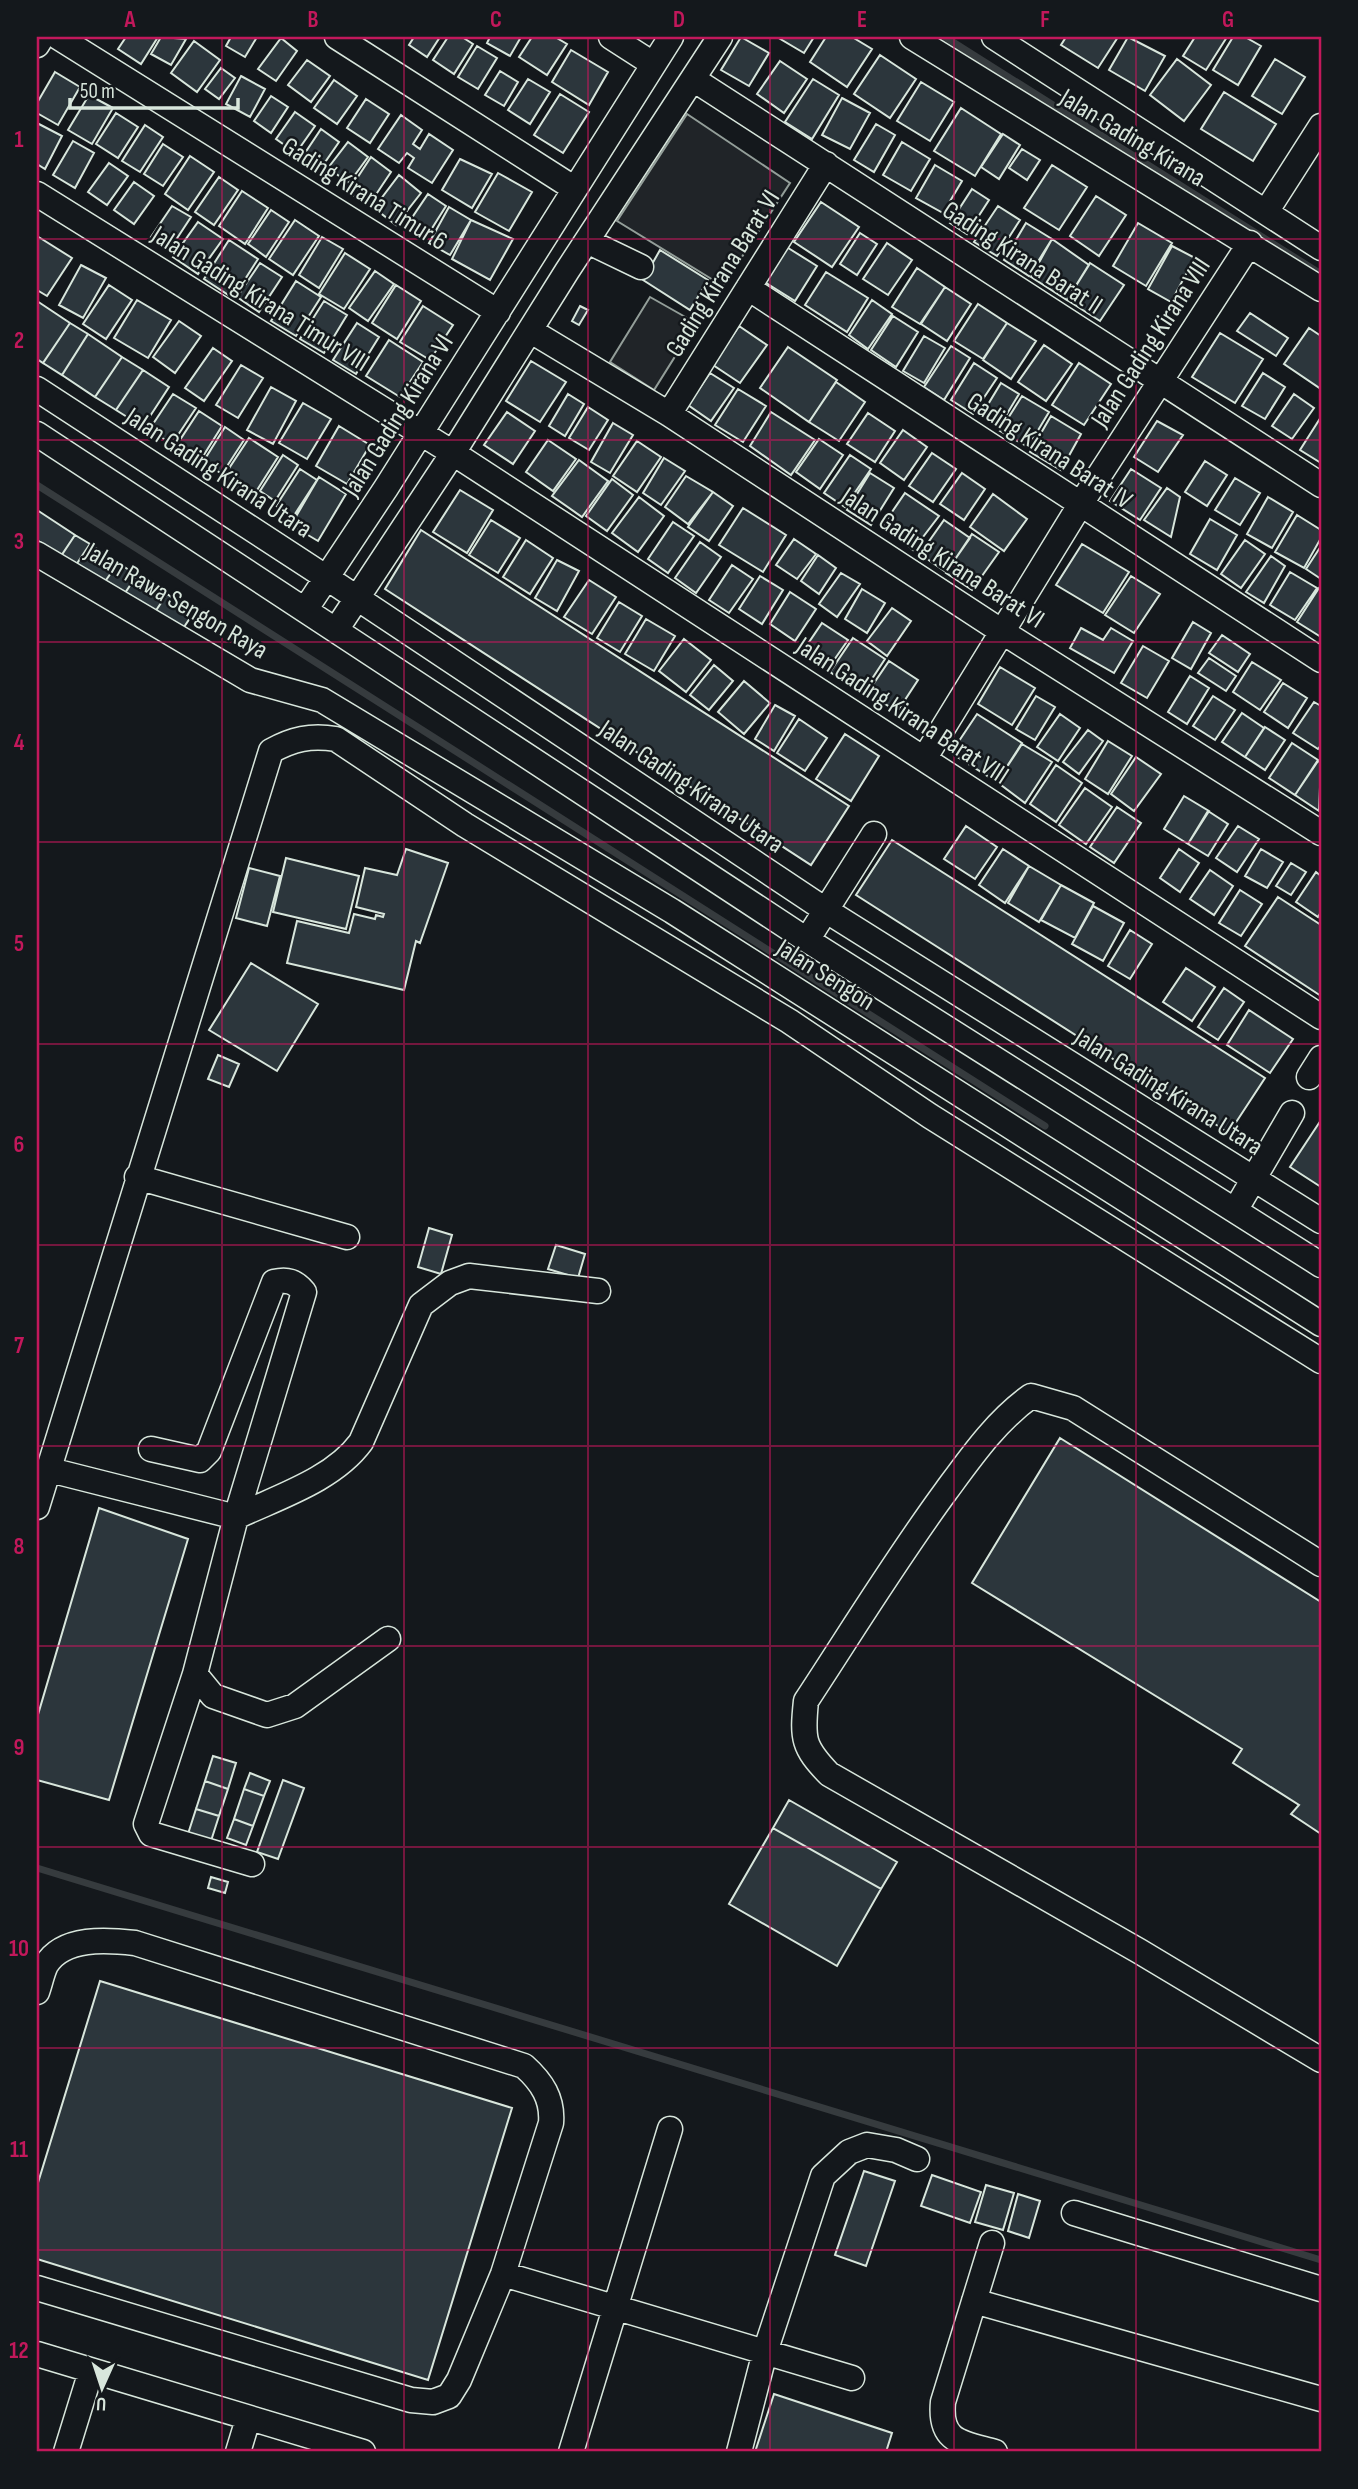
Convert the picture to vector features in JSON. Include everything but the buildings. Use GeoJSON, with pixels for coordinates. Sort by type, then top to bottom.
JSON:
{"type":"FeatureCollection","features":[{"type":"Feature","properties":{"kind":"street"},"geometry":{"type":"LineString","coordinates":[[37,45],[42,37]]}},
{"type":"Feature","properties":{"kind":"street","name":"Gading Kirana Timur 6"},"geometry":{"type":"LineString","coordinates":[[58,37],[498,312]]}},
{"type":"Feature","properties":{"kind":"street"},"geometry":{"type":"LineString","coordinates":[[337,37],[575,189]]}},
{"type":"Feature","properties":{"kind":"street"},"geometry":{"type":"LineString","coordinates":[[611,37],[653,64]]}},
{"type":"Feature","properties":{"kind":"street","name":"Jalan Gading Kirana VI"},"geometry":{"type":"LineString","coordinates":[[305,610],[386,488],[671,37]]}},
{"type":"Feature","properties":{"kind":"street"},"geometry":{"type":"LineString","coordinates":[[336,630],[720,37]]}},
{"type":"Feature","properties":{"kind":"street","name":"Jalan Gading Kirana"},"geometry":{"type":"LineString","coordinates":[[912,37],[1321,289]]}},
{"type":"Feature","properties":{"kind":"street","name":"Jalan Gading Kirana"},"geometry":{"type":"LineString","coordinates":[[994,37],[1321,248]]}},
{"type":"Feature","properties":{"kind":"street","name":"Gading Kirana Barat II"},"geometry":{"type":"LineString","coordinates":[[693,79],[1321,485]]}},
{"type":"Feature","properties":{"kind":"street"},"geometry":{"type":"LineString","coordinates":[[1266,212],[1321,126]]}},
{"type":"Feature","properties":{"kind":"street","name":"Gading Kirana Barat VI"},"geometry":{"type":"LineString","coordinates":[[669,414],[826,164]]}},
{"type":"Feature","properties":{"kind":"street","name":"Jalan Gading Kirana Timur VIII"},"geometry":{"type":"LineString","coordinates":[[37,194],[453,453]]}},
{"type":"Feature","properties":{"kind":"street"},"geometry":{"type":"LineString","coordinates":[[587,241],[641,267]]}},
{"type":"Feature","properties":{"kind":"street","name":"Jalan Gading Kirana VIII"},"geometry":{"type":"LineString","coordinates":[[924,759],[1080,505],[1250,243]]}},
{"type":"Feature","properties":{"kind":"street"},"geometry":{"type":"LineString","coordinates":[[536,251],[567,271]]}},
{"type":"Feature","properties":{"kind":"street","name":"Gading Kirana Barat IV"},"geometry":{"type":"LineString","coordinates":[[748,288],[1321,660]]}},
{"type":"Feature","properties":{"kind":"street","name":"Jalan Gading Kirana Barat VI"},"geometry":{"type":"LineString","coordinates":[[531,331],[669,414],[1001,631],[1321,833]]}},
{"type":"Feature","properties":{"kind":"street","name":"Jalan Gading Kirana Utara"},"geometry":{"type":"LineString","coordinates":[[37,389],[327,578],[827,911],[1321,1221]]}},
{"type":"Feature","properties":{"kind":"street"},"geometry":{"type":"LineString","coordinates":[[37,434],[807,940],[1321,1265]]}},
{"type":"Feature","properties":{"kind":"street","name":"Jalan Gading Kirana Barat VIII"},"geometry":{"type":"LineString","coordinates":[[453,453],[1321,1017]]}},
{"type":"Feature","properties":{"kind":"street","name":"Jalan Rawa Sengon Raya"},"geometry":{"type":"LineString","coordinates":[[37,554],[250,680],[291,690]]}},
{"type":"Feature","properties":{"kind":"street","name":"Jalan Sengon"},"geometry":{"type":"LineString","coordinates":[[291,690],[322,700],[672,911],[1321,1324]]}},
{"type":"Feature","properties":{"kind":"street"},"geometry":{"type":"LineString","coordinates":[[37,1507],[271,751],[297,739],[315,736],[336,739],[465,825],[789,1021],[941,1124],[1321,1361]]}},
{"type":"Feature","properties":{"kind":"street"},"geometry":{"type":"LineString","coordinates":[[807,940],[874,835]]}},
{"type":"Feature","properties":{"kind":"street"},"geometry":{"type":"LineString","coordinates":[[1236,1209],[1292,1112]]}},
{"type":"Feature","properties":{"kind":"street"},"geometry":{"type":"LineString","coordinates":[[137,1177],[347,1237]]}},
{"type":"Feature","properties":{"kind":"street"},"geometry":{"type":"LineString","coordinates":[[50,1470],[236,1517],[319,1477],[350,1457],[361,1442],[421,1305],[450,1283],[469,1276],[598,1291]]}},
{"type":"Feature","properties":{"kind":"street"},"geometry":{"type":"LineString","coordinates":[[151,1449],[200,1460],[209,1451],[274,1282],[284,1280],[297,1284],[304,1292],[236,1517],[195,1674],[146,1824],[151,1834],[252,1864]]}},
{"type":"Feature","properties":{"kind":"street"},"geometry":{"type":"LineString","coordinates":[[1321,1564],[1073,1408],[1031,1396],[1011,1410],[974,1453],[914,1534],[806,1701],[803,1733],[808,1752],[829,1774],[1139,1951],[1321,2060]]}},
{"type":"Feature","properties":{"kind":"street"},"geometry":{"type":"LineString","coordinates":[[195,1674],[212,1696],[267,1715],[295,1706],[388,1639]]}},
{"type":"Feature","properties":{"kind":"street"},"geometry":{"type":"LineString","coordinates":[[37,1992],[46,1964],[59,1952],[105,1939],[135,1943],[524,2066],[538,2078],[548,2096],[551,2123],[503,2274],[459,2380],[449,2396],[433,2402],[411,2400],[37,2288]]}},
{"type":"Feature","properties":{"kind":"street"},"geometry":{"type":"LineString","coordinates":[[571,2452],[670,2129]]}},
{"type":"Feature","properties":{"kind":"street"},"geometry":{"type":"LineString","coordinates":[[739,2452],[765,2352],[823,2176],[849,2152],[867,2145],[896,2150],[917,2159]]}},
{"type":"Feature","properties":{"kind":"street"},"geometry":{"type":"LineString","coordinates":[[1074,2213],[1321,2290]]}},
{"type":"Feature","properties":{"kind":"street"},"geometry":{"type":"LineString","coordinates":[[992,2243],[943,2402],[942,2416],[944,2429],[958,2441],[995,2452]]}},
{"type":"Feature","properties":{"kind":"street"},"geometry":{"type":"LineString","coordinates":[[503,2274],[852,2378]]}},
{"type":"Feature","properties":{"kind":"street"},"geometry":{"type":"LineString","coordinates":[[974,2301],[1321,2399]]}},
{"type":"Feature","properties":{"kind":"street"},"geometry":{"type":"LineString","coordinates":[[37,2354],[363,2452]]}},
{"type":"Feature","properties":{"kind":"street"},"geometry":{"type":"LineString","coordinates":[[65,2452],[91,2371]]}},
{"type":"Feature","properties":{"kind":"street"},"geometry":{"type":"LineString","coordinates":[[238,2452],[248,2419]]}},
{"type":"Feature","properties":{"kind":"shaded area"},"geometry":{"type":"Polygon","coordinates":[[[687,114],[790,183],[723,286],[617,221],[687,114]]]}},
{"type":"Feature","properties":{"kind":"shaded area"},"geometry":{"type":"Polygon","coordinates":[[[650,297],[696,323],[654,390],[610,362],[650,297]]]}},
{"type":"Feature","properties":{"kind":"waterway"},"geometry":{"type":"LineString","coordinates":[[945,37],[1321,274]]}},
{"type":"Feature","properties":{"kind":"waterway"},"geometry":{"type":"LineString","coordinates":[[37,485],[1045,1126]]}},
{"type":"Feature","properties":{"kind":"waterway"},"geometry":{"type":"LineString","coordinates":[[37,1868],[1321,2260]]}}]}
